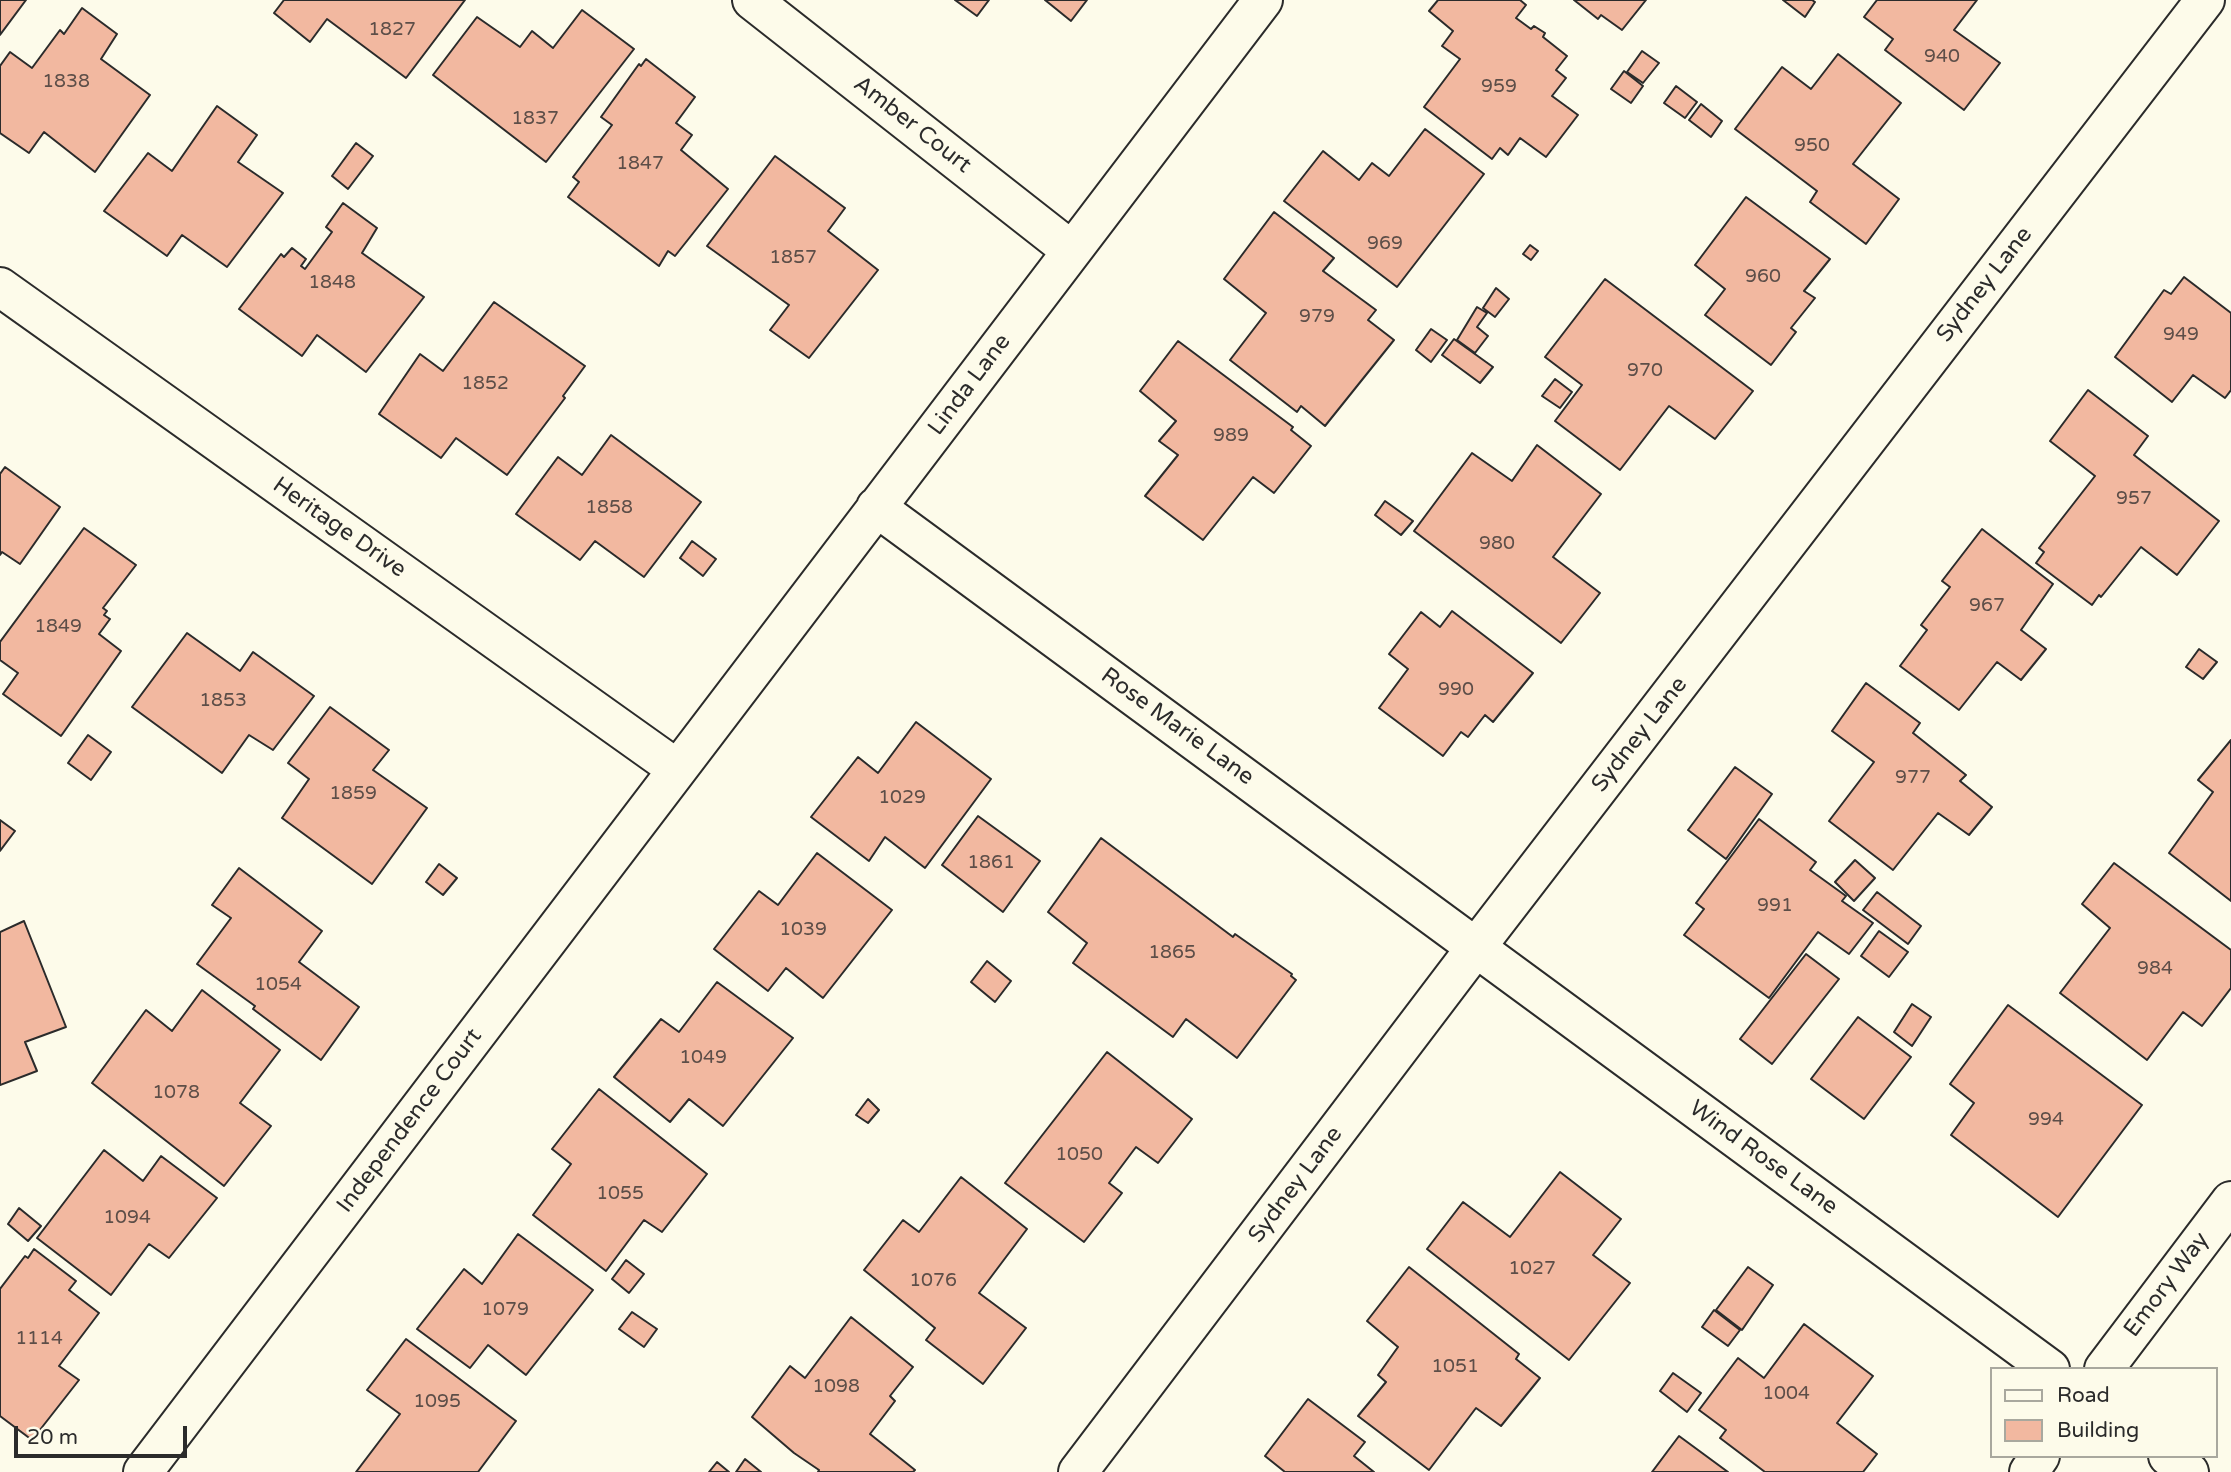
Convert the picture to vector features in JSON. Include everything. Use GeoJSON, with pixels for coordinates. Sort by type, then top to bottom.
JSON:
{"type":"FeatureCollection","features":[{"type":"Feature","properties":{"kind":"street","name":"Amber Court"},"geometry":{"type":"LineString","coordinates":[[752,0],[1072,251]]}},
{"type":"Feature","properties":{"kind":"street","name":"Linda Lane"},"geometry":{"type":"LineString","coordinates":[[677,769],[1263,0]]}},
{"type":"Feature","properties":{"kind":"street","name":"Sydney Lane"},"geometry":{"type":"LineString","coordinates":[[1078,1472],[1477,946],[2205,0]]}},
{"type":"Feature","properties":{"kind":"street","name":"Heritage Drive"},"geometry":{"type":"LineString","coordinates":[[0,287],[677,769]]}},
{"type":"Feature","properties":{"kind":"street","name":"Rose Marie Lane"},"geometry":{"type":"LineString","coordinates":[[876,507],[1477,946]]}},
{"type":"Feature","properties":{"kind":"street","name":"Independence Court"},"geometry":{"type":"LineString","coordinates":[[143,1472],[677,769]]}},
{"type":"Feature","properties":{"kind":"street","name":"Wind Rose Lane"},"geometry":{"type":"LineString","coordinates":[[1477,946],[2047,1367]]}},
{"type":"Feature","properties":{"kind":"street","name":"Emory Way"},"geometry":{"type":"LineString","coordinates":[[2106,1367],[2231,1201]]}},
{"type":"Feature","properties":{"kind":"street"},"geometry":{"type":"LineString","coordinates":[[2171,1458],[2189,1472]]}},
{"type":"Feature","properties":{"kind":"building"},"geometry":{"type":"Polygon","coordinates":[[[0,0],[26,0],[0,35],[0,0]]]}},
{"type":"Feature","properties":{"kind":"building"},"geometry":{"type":"Polygon","coordinates":[[[284,0],[465,0],[406,78],[327,19],[310,42],[274,13],[284,0]]]}},
{"type":"Feature","properties":{"kind":"building"},"geometry":{"type":"Polygon","coordinates":[[[955,0],[989,0],[977,16],[955,0]]]}},
{"type":"Feature","properties":{"kind":"building"},"geometry":{"type":"Polygon","coordinates":[[[1045,0],[1087,0],[1071,21],[1045,0]]]}},
{"type":"Feature","properties":{"kind":"building"},"geometry":{"type":"Polygon","coordinates":[[[1438,0],[1520,0],[1526,5],[1516,18],[1531,29],[1534,26],[1545,33],[1543,37],[1567,56],[1556,70],[1566,78],[1552,96],[1578,115],[1546,157],[1520,138],[1508,155],[1500,148],[1492,159],[1424,107],[1460,59],[1442,46],[1453,31],[1429,11],[1438,0]]]}},
{"type":"Feature","properties":{"kind":"building"},"geometry":{"type":"Polygon","coordinates":[[[1574,0],[1646,0],[1622,30],[1601,15],[1598,19],[1574,0]]]}},
{"type":"Feature","properties":{"kind":"building"},"geometry":{"type":"Polygon","coordinates":[[[1783,0],[1812,0],[1815,2],[1805,17],[1783,0]]]}},
{"type":"Feature","properties":{"kind":"building"},"geometry":{"type":"Polygon","coordinates":[[[1877,0],[1977,0],[1954,30],[2000,63],[1964,110],[1885,50],[1893,39],[1864,17],[1877,0]]]}},
{"type":"Feature","properties":{"kind":"building"},"geometry":{"type":"Polygon","coordinates":[[[82,8],[117,34],[101,59],[150,95],[95,172],[44,132],[29,153],[0,133],[0,66],[10,52],[32,68],[60,30],[64,34],[82,8]]]}},
{"type":"Feature","properties":{"kind":"building"},"geometry":{"type":"Polygon","coordinates":[[[582,10],[634,49],[546,162],[433,75],[477,17],[520,47],[532,31],[553,48],[582,10]]]}},
{"type":"Feature","properties":{"kind":"building"},"geometry":{"type":"Polygon","coordinates":[[[1642,51],[1659,63],[1643,83],[1627,72],[1642,51]]]}},
{"type":"Feature","properties":{"kind":"building"},"geometry":{"type":"Polygon","coordinates":[[[1838,54],[1901,103],[1853,164],[1899,199],[1866,244],[1810,202],[1817,191],[1735,129],[1782,67],[1811,89],[1838,54]]]}},
{"type":"Feature","properties":{"kind":"building"},"geometry":{"type":"Polygon","coordinates":[[[646,59],[695,97],[676,123],[692,135],[681,150],[728,189],[675,256],[668,251],[659,266],[568,197],[579,182],[573,177],[612,125],[601,117],[639,64],[641,66],[646,59]]]}},
{"type":"Feature","properties":{"kind":"building"},"geometry":{"type":"Polygon","coordinates":[[[1624,71],[1643,86],[1631,103],[1611,89],[1624,71]]]}},
{"type":"Feature","properties":{"kind":"building"},"geometry":{"type":"Polygon","coordinates":[[[1676,86],[1697,102],[1685,118],[1664,103],[1676,86]]]}},
{"type":"Feature","properties":{"kind":"building"},"geometry":{"type":"Polygon","coordinates":[[[1701,104],[1722,121],[1711,137],[1689,120],[1701,104]]]}},
{"type":"Feature","properties":{"kind":"building"},"geometry":{"type":"Polygon","coordinates":[[[217,106],[257,135],[238,162],[283,193],[227,267],[182,235],[167,256],[104,211],[148,153],[172,171],[217,106]]]}},
{"type":"Feature","properties":{"kind":"building"},"geometry":{"type":"Polygon","coordinates":[[[1425,129],[1484,174],[1397,287],[1284,201],[1323,151],[1359,180],[1372,163],[1389,176],[1425,129]]]}},
{"type":"Feature","properties":{"kind":"building"},"geometry":{"type":"Polygon","coordinates":[[[356,143],[373,156],[348,189],[332,176],[356,143]]]}},
{"type":"Feature","properties":{"kind":"building"},"geometry":{"type":"Polygon","coordinates":[[[775,156],[845,208],[828,231],[878,270],[809,358],[770,330],[789,305],[707,246],[775,156]]]}},
{"type":"Feature","properties":{"kind":"building"},"geometry":{"type":"Polygon","coordinates":[[[1746,197],[1830,259],[1804,291],[1815,298],[1791,328],[1796,332],[1771,365],[1705,315],[1725,289],[1695,265],[1746,197]]]}},
{"type":"Feature","properties":{"kind":"building"},"geometry":{"type":"Polygon","coordinates":[[[343,203],[377,228],[362,253],[424,297],[366,372],[317,335],[302,356],[239,309],[281,254],[284,257],[292,248],[306,259],[301,266],[305,269],[332,232],[326,227],[343,203]]]}},
{"type":"Feature","properties":{"kind":"building"},"geometry":{"type":"Polygon","coordinates":[[[1274,212],[1334,258],[1323,271],[1376,310],[1368,320],[1394,340],[1325,426],[1301,406],[1297,412],[1230,360],[1266,313],[1224,279],[1274,212]]]}},
{"type":"Feature","properties":{"kind":"building"},"geometry":{"type":"Polygon","coordinates":[[[1530,245],[1538,251],[1531,260],[1523,254],[1530,245]]]}},
{"type":"Feature","properties":{"kind":"building"},"geometry":{"type":"Polygon","coordinates":[[[2184,277],[2231,313],[2231,390],[2225,398],[2193,375],[2172,402],[2115,357],[2164,290],[2171,294],[2184,277]]]}},
{"type":"Feature","properties":{"kind":"building"},"geometry":{"type":"Polygon","coordinates":[[[1605,279],[1753,391],[1715,439],[1669,406],[1620,470],[1555,421],[1582,385],[1545,357],[1605,279]]]}},
{"type":"Feature","properties":{"kind":"building"},"geometry":{"type":"Polygon","coordinates":[[[1496,288],[1509,299],[1495,317],[1483,308],[1496,288]]]}},
{"type":"Feature","properties":{"kind":"building"},"geometry":{"type":"Polygon","coordinates":[[[494,302],[585,366],[563,396],[565,398],[507,475],[456,438],[441,458],[379,414],[420,354],[443,371],[494,302]]]}},
{"type":"Feature","properties":{"kind":"building"},"geometry":{"type":"Polygon","coordinates":[[[1477,307],[1487,313],[1477,327],[1488,336],[1475,353],[1457,340],[1477,307]]]}},
{"type":"Feature","properties":{"kind":"building"},"geometry":{"type":"Polygon","coordinates":[[[1431,329],[1447,340],[1431,362],[1416,350],[1431,329]]]}},
{"type":"Feature","properties":{"kind":"building"},"geometry":{"type":"Polygon","coordinates":[[[1454,339],[1493,367],[1480,383],[1442,355],[1454,339]]]}},
{"type":"Feature","properties":{"kind":"building"},"geometry":{"type":"Polygon","coordinates":[[[1178,341],[1293,427],[1291,430],[1311,446],[1274,493],[1253,477],[1203,540],[1145,496],[1178,455],[1159,441],[1176,421],[1140,391],[1178,341]]]}},
{"type":"Feature","properties":{"kind":"building"},"geometry":{"type":"Polygon","coordinates":[[[1555,379],[1572,392],[1560,408],[1542,396],[1555,379]]]}},
{"type":"Feature","properties":{"kind":"building"},"geometry":{"type":"Polygon","coordinates":[[[2088,390],[2148,436],[2134,455],[2219,521],[2177,575],[2141,547],[2092,605],[2036,563],[2044,552],[2039,548],[2095,476],[2050,441],[2088,390]]]}},
{"type":"Feature","properties":{"kind":"building"},"geometry":{"type":"Polygon","coordinates":[[[611,435],[701,502],[644,577],[595,541],[580,560],[516,514],[558,457],[582,475],[611,435]]]}},
{"type":"Feature","properties":{"kind":"building"},"geometry":{"type":"Polygon","coordinates":[[[1537,445],[1601,494],[1553,557],[1600,593],[1561,643],[1414,531],[1472,453],[1512,481],[1537,445]]]}},
{"type":"Feature","properties":{"kind":"building"},"geometry":{"type":"Polygon","coordinates":[[[5,467],[60,507],[20,564],[2,552],[0,555],[0,474],[5,467]]]}},
{"type":"Feature","properties":{"kind":"building"},"geometry":{"type":"Polygon","coordinates":[[[1385,501],[1413,521],[1401,535],[1375,515],[1385,501]]]}},
{"type":"Feature","properties":{"kind":"building"},"geometry":{"type":"Polygon","coordinates":[[[84,528],[136,565],[103,608],[107,611],[104,615],[110,619],[99,634],[121,651],[61,736],[3,694],[18,673],[0,660],[0,642],[84,528]]]}},
{"type":"Feature","properties":{"kind":"building"},"geometry":{"type":"Polygon","coordinates":[[[1982,529],[2053,584],[2021,630],[2046,649],[2021,680],[1997,662],[1959,710],[1900,666],[1927,630],[1921,625],[1950,587],[1942,581],[1982,529]]]}},
{"type":"Feature","properties":{"kind":"building"},"geometry":{"type":"Polygon","coordinates":[[[692,541],[716,559],[703,576],[680,558],[692,541]]]}},
{"type":"Feature","properties":{"kind":"building"},"geometry":{"type":"Polygon","coordinates":[[[1452,611],[1533,673],[1493,722],[1485,715],[1468,737],[1461,732],[1443,756],[1379,708],[1408,669],[1389,654],[1421,612],[1440,627],[1452,611]]]}},
{"type":"Feature","properties":{"kind":"building"},"geometry":{"type":"Polygon","coordinates":[[[187,633],[240,671],[253,652],[314,696],[273,750],[249,735],[222,773],[132,707],[187,633]]]}},
{"type":"Feature","properties":{"kind":"building"},"geometry":{"type":"Polygon","coordinates":[[[2199,649],[2217,662],[2203,679],[2186,667],[2199,649]]]}},
{"type":"Feature","properties":{"kind":"building"},"geometry":{"type":"Polygon","coordinates":[[[1866,683],[1920,723],[1913,733],[1966,775],[1960,781],[1992,807],[1969,835],[1938,813],[1893,870],[1829,821],[1874,762],[1832,731],[1866,683]]]}},
{"type":"Feature","properties":{"kind":"building"},"geometry":{"type":"Polygon","coordinates":[[[330,707],[389,750],[373,770],[427,808],[372,884],[282,818],[309,779],[288,763],[330,707]]]}},
{"type":"Feature","properties":{"kind":"building"},"geometry":{"type":"Polygon","coordinates":[[[916,722],[991,779],[925,868],[885,837],[869,861],[811,817],[858,757],[878,773],[916,722]]]}},
{"type":"Feature","properties":{"kind":"building"},"geometry":{"type":"Polygon","coordinates":[[[88,735],[111,752],[91,780],[68,763],[88,735]]]}},
{"type":"Feature","properties":{"kind":"building"},"geometry":{"type":"Polygon","coordinates":[[[2231,740],[2231,901],[2169,853],[2213,792],[2198,780],[2231,740]]]}},
{"type":"Feature","properties":{"kind":"building"},"geometry":{"type":"Polygon","coordinates":[[[1735,767],[1772,794],[1726,859],[1688,830],[1735,767]]]}},
{"type":"Feature","properties":{"kind":"building"},"geometry":{"type":"Polygon","coordinates":[[[978,816],[1040,861],[1003,912],[942,865],[978,816]]]}},
{"type":"Feature","properties":{"kind":"building"},"geometry":{"type":"Polygon","coordinates":[[[1759,819],[1816,862],[1810,870],[1846,896],[1842,901],[1873,923],[1849,954],[1818,932],[1769,998],[1684,935],[1704,909],[1696,903],[1759,819]]]}},
{"type":"Feature","properties":{"kind":"building"},"geometry":{"type":"Polygon","coordinates":[[[0,820],[15,831],[0,851],[0,820]]]}},
{"type":"Feature","properties":{"kind":"building"},"geometry":{"type":"Polygon","coordinates":[[[1101,838],[1233,937],[1235,934],[1292,974],[1296,980],[1237,1058],[1186,1019],[1173,1037],[1073,963],[1087,943],[1048,912],[1101,838]]]}},
{"type":"Feature","properties":{"kind":"building"},"geometry":{"type":"Polygon","coordinates":[[[817,853],[892,910],[823,998],[786,968],[768,991],[714,949],[759,891],[778,905],[817,853]]]}},
{"type":"Feature","properties":{"kind":"building"},"geometry":{"type":"Polygon","coordinates":[[[1855,860],[1875,878],[1854,901],[1835,882],[1855,860]]]}},
{"type":"Feature","properties":{"kind":"building"},"geometry":{"type":"Polygon","coordinates":[[[2114,863],[2231,950],[2231,988],[2202,1026],[2183,1012],[2147,1060],[2060,993],[2110,928],[2082,904],[2114,863]]]}},
{"type":"Feature","properties":{"kind":"building"},"geometry":{"type":"Polygon","coordinates":[[[439,864],[457,878],[443,895],[426,882],[439,864]]]}},
{"type":"Feature","properties":{"kind":"building"},"geometry":{"type":"Polygon","coordinates":[[[239,868],[322,931],[299,962],[359,1007],[321,1060],[253,1009],[255,1006],[197,964],[231,918],[212,905],[239,868]]]}},
{"type":"Feature","properties":{"kind":"building"},"geometry":{"type":"Polygon","coordinates":[[[1877,892],[1921,926],[1908,944],[1863,910],[1877,892]]]}},
{"type":"Feature","properties":{"kind":"building"},"geometry":{"type":"Polygon","coordinates":[[[24,921],[66,1027],[25,1042],[37,1071],[0,1085],[0,932],[24,921]]]}},
{"type":"Feature","properties":{"kind":"building"},"geometry":{"type":"Polygon","coordinates":[[[1879,931],[1908,952],[1889,977],[1861,956],[1879,931]]]}},
{"type":"Feature","properties":{"kind":"building"},"geometry":{"type":"Polygon","coordinates":[[[1806,954],[1839,979],[1772,1064],[1740,1039],[1806,954]]]}},
{"type":"Feature","properties":{"kind":"building"},"geometry":{"type":"Polygon","coordinates":[[[987,961],[1011,981],[995,1002],[971,982],[987,961]]]}},
{"type":"Feature","properties":{"kind":"building"},"geometry":{"type":"Polygon","coordinates":[[[717,982],[793,1038],[723,1126],[689,1099],[670,1122],[614,1077],[661,1019],[679,1032],[717,982]]]}},
{"type":"Feature","properties":{"kind":"building"},"geometry":{"type":"Polygon","coordinates":[[[202,990],[280,1050],[240,1103],[271,1126],[224,1186],[92,1083],[146,1010],[172,1031],[202,990]]]}},
{"type":"Feature","properties":{"kind":"building"},"geometry":{"type":"Polygon","coordinates":[[[1912,1004],[1931,1017],[1912,1046],[1894,1032],[1912,1004]]]}},
{"type":"Feature","properties":{"kind":"building"},"geometry":{"type":"Polygon","coordinates":[[[2008,1005],[2142,1105],[2058,1217],[1951,1135],[1974,1103],[1950,1084],[2008,1005]]]}},
{"type":"Feature","properties":{"kind":"building"},"geometry":{"type":"Polygon","coordinates":[[[1858,1017],[1911,1057],[1864,1119],[1811,1079],[1858,1017]]]}},
{"type":"Feature","properties":{"kind":"building"},"geometry":{"type":"Polygon","coordinates":[[[1107,1052],[1192,1119],[1158,1163],[1136,1147],[1109,1183],[1122,1193],[1084,1242],[1005,1183],[1107,1052]]]}},
{"type":"Feature","properties":{"kind":"building"},"geometry":{"type":"Polygon","coordinates":[[[599,1089],[707,1174],[662,1232],[644,1220],[606,1271],[533,1215],[571,1164],[552,1149],[599,1089]]]}},
{"type":"Feature","properties":{"kind":"building"},"geometry":{"type":"Polygon","coordinates":[[[868,1099],[879,1110],[868,1123],[856,1115],[868,1099]]]}},
{"type":"Feature","properties":{"kind":"building"},"geometry":{"type":"Polygon","coordinates":[[[104,1150],[143,1181],[161,1156],[217,1198],[169,1258],[149,1244],[111,1295],[37,1238],[104,1150]]]}},
{"type":"Feature","properties":{"kind":"building"},"geometry":{"type":"Polygon","coordinates":[[[1560,1172],[1621,1219],[1593,1255],[1630,1283],[1569,1360],[1427,1249],[1463,1202],[1510,1237],[1560,1172]]]}},
{"type":"Feature","properties":{"kind":"building"},"geometry":{"type":"Polygon","coordinates":[[[961,1177],[1027,1229],[979,1293],[1026,1328],[983,1384],[926,1340],[935,1328],[864,1270],[903,1220],[919,1232],[961,1177]]]}},
{"type":"Feature","properties":{"kind":"building"},"geometry":{"type":"Polygon","coordinates":[[[19,1208],[41,1226],[28,1241],[8,1224],[19,1208]]]}},
{"type":"Feature","properties":{"kind":"building"},"geometry":{"type":"Polygon","coordinates":[[[518,1234],[593,1290],[526,1375],[488,1345],[470,1368],[417,1329],[464,1269],[482,1284],[518,1234]]]}},
{"type":"Feature","properties":{"kind":"building"},"geometry":{"type":"Polygon","coordinates":[[[34,1249],[76,1281],[69,1290],[99,1313],[59,1366],[79,1380],[32,1440],[0,1416],[0,1289],[25,1256],[28,1258],[34,1249]]]}},
{"type":"Feature","properties":{"kind":"building"},"geometry":{"type":"Polygon","coordinates":[[[626,1260],[644,1274],[629,1293],[612,1279],[626,1260]]]}},
{"type":"Feature","properties":{"kind":"building"},"geometry":{"type":"Polygon","coordinates":[[[1409,1267],[1519,1354],[1516,1359],[1540,1378],[1501,1426],[1476,1408],[1429,1470],[1358,1416],[1386,1382],[1378,1375],[1398,1347],[1367,1321],[1409,1267]]]}},
{"type":"Feature","properties":{"kind":"building"},"geometry":{"type":"Polygon","coordinates":[[[1748,1267],[1773,1285],[1742,1330],[1716,1310],[1748,1267]]]}},
{"type":"Feature","properties":{"kind":"building"},"geometry":{"type":"Polygon","coordinates":[[[1714,1310],[1740,1330],[1728,1346],[1702,1327],[1714,1310]]]}},
{"type":"Feature","properties":{"kind":"building"},"geometry":{"type":"Polygon","coordinates":[[[632,1312],[657,1329],[644,1347],[619,1329],[632,1312]]]}},
{"type":"Feature","properties":{"kind":"building"},"geometry":{"type":"Polygon","coordinates":[[[851,1317],[913,1367],[890,1396],[895,1401],[870,1434],[915,1470],[913,1472],[818,1472],[819,1470],[794,1453],[752,1417],[790,1366],[805,1378],[851,1317]]]}},
{"type":"Feature","properties":{"kind":"building"},"geometry":{"type":"Polygon","coordinates":[[[1804,1324],[1873,1376],[1837,1423],[1877,1454],[1863,1472],[1765,1472],[1720,1438],[1726,1430],[1699,1410],[1738,1358],[1764,1378],[1804,1324]]]}},
{"type":"Feature","properties":{"kind":"building"},"geometry":{"type":"Polygon","coordinates":[[[406,1339],[516,1421],[478,1472],[356,1472],[400,1414],[367,1390],[406,1339]]]}},
{"type":"Feature","properties":{"kind":"building"},"geometry":{"type":"Polygon","coordinates":[[[1673,1373],[1701,1393],[1687,1412],[1660,1391],[1673,1373]]]}},
{"type":"Feature","properties":{"kind":"building"},"geometry":{"type":"Polygon","coordinates":[[[1308,1399],[1365,1442],[1354,1456],[1374,1472],[1285,1472],[1265,1456],[1308,1399]]]}},
{"type":"Feature","properties":{"kind":"building"},"geometry":{"type":"Polygon","coordinates":[[[1679,1436],[1728,1472],[1652,1472],[1679,1436]]]}},
{"type":"Feature","properties":{"kind":"building"},"geometry":{"type":"Polygon","coordinates":[[[745,1459],[761,1472],[736,1472],[745,1459]]]}},
{"type":"Feature","properties":{"kind":"building"},"geometry":{"type":"Polygon","coordinates":[[[717,1462],[729,1472],[709,1472],[717,1462]]]}}]}
